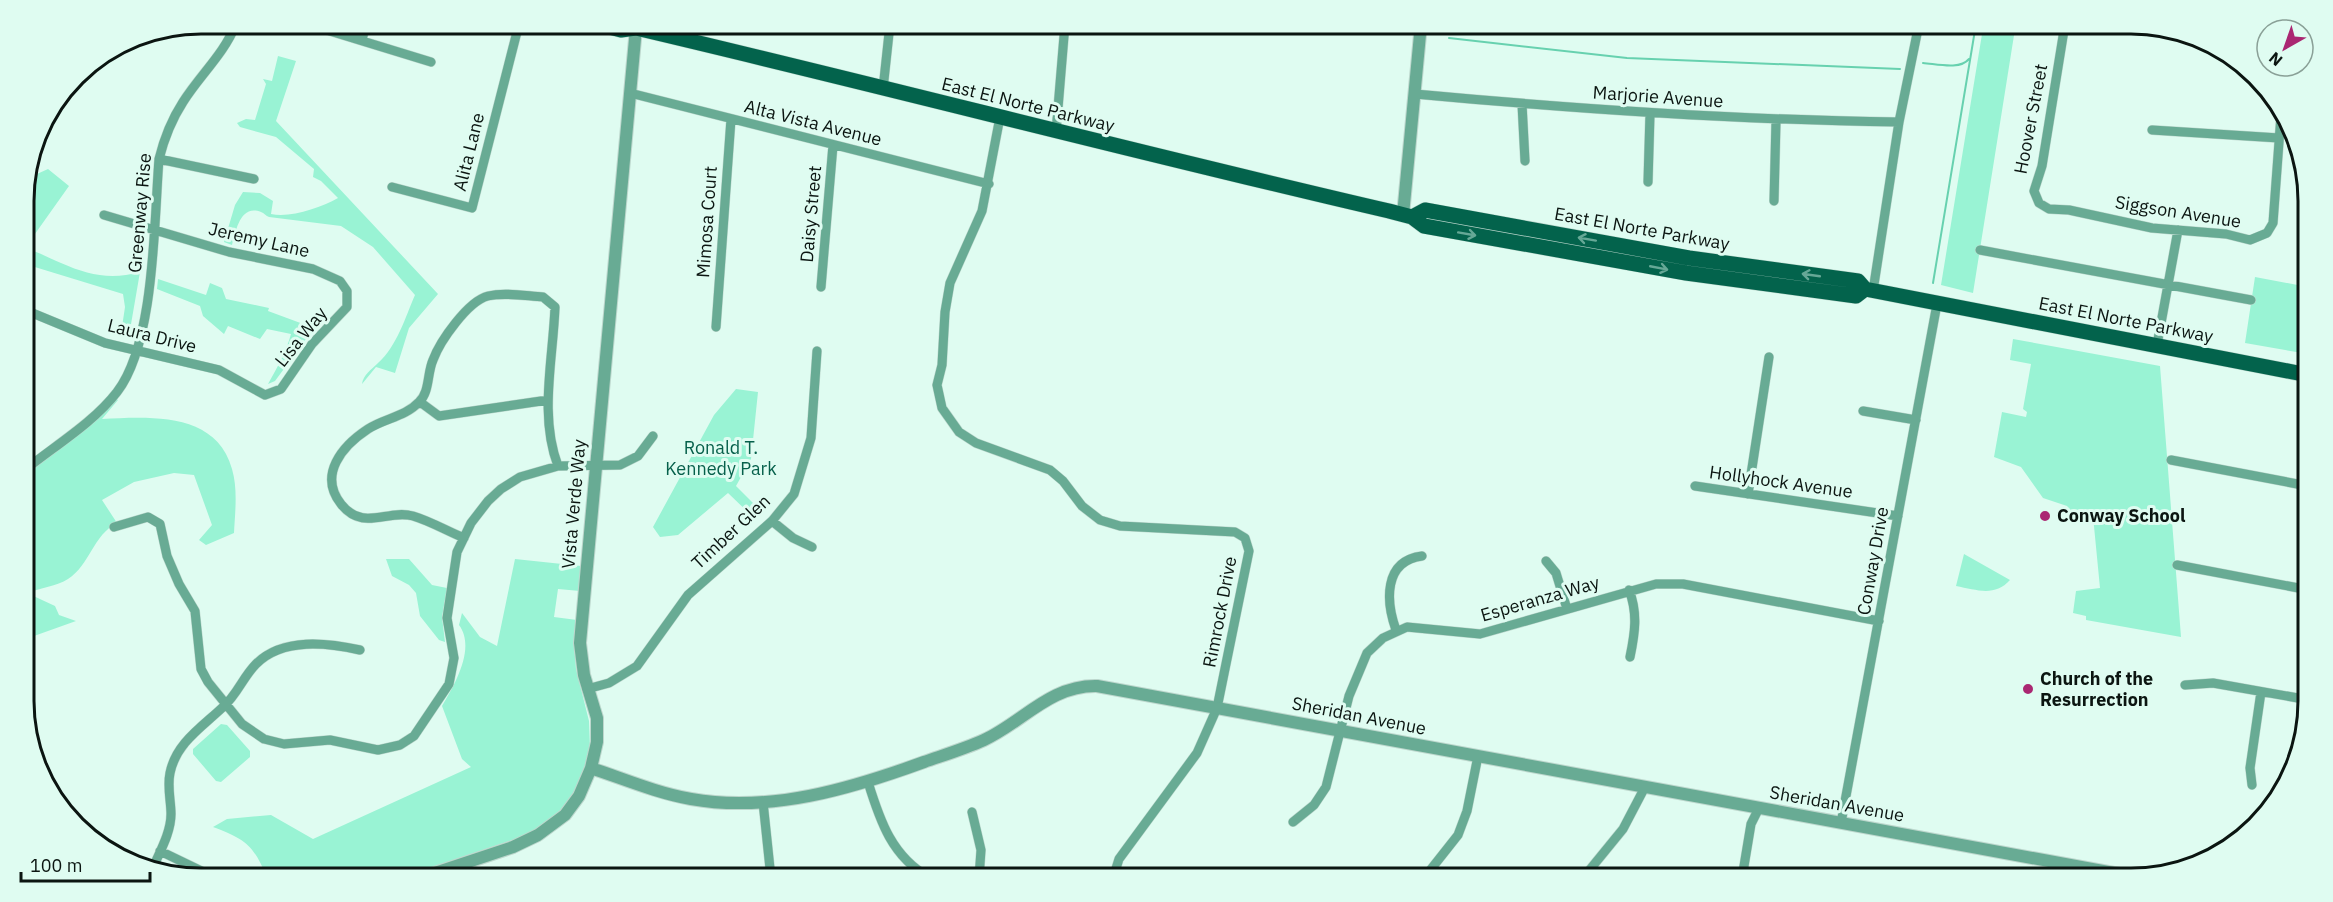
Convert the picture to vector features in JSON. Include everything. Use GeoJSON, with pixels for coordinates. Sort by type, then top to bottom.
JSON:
{"type":"FeatureCollection","features":[{"type":"Feature","properties":{"kind":"main road","name":"East El Norte Parkway"},"geometry":{"type":"LineString","coordinates":[[669,35],[1056,132],[1407,216],[1424,226],[1686,273],[1856,296],[1869,290],[2298,373]]}},
{"type":"Feature","properties":{"kind":"street"},"geometry":{"type":"LineString","coordinates":[[1407,216],[1420,34]]}},
{"type":"Feature","properties":{"kind":"street"},"geometry":{"type":"LineString","coordinates":[[1869,290],[1917,34]]}},
{"type":"Feature","properties":{"kind":"street","name":"Hoover Street"},"geometry":{"type":"LineString","coordinates":[[2054,209],[2039,202],[2034,191],[2042,166],[2063,34]]}},
{"type":"Feature","properties":{"kind":"street","name":"Greenway Rise"},"geometry":{"type":"LineString","coordinates":[[34,462],[106,405],[128,375],[149,297],[159,159],[165,138],[182,102],[231,35]]}},
{"type":"Feature","properties":{"kind":"street"},"geometry":{"type":"LineString","coordinates":[[345,35],[430,62]]}},
{"type":"Feature","properties":{"kind":"street"},"geometry":{"type":"LineString","coordinates":[[362,40],[363,35]]}},
{"type":"Feature","properties":{"kind":"street","name":"Alita Lane"},"geometry":{"type":"LineString","coordinates":[[392,187],[472,208],[516,35]]}},
{"type":"Feature","properties":{"kind":"street","name":"Vista Verde Way"},"geometry":{"type":"LineString","coordinates":[[450,868],[513,847],[538,835],[565,815],[579,795],[591,768],[597,742],[597,718],[587,689],[580,643],[633,35]]}},
{"type":"Feature","properties":{"kind":"street"},"geometry":{"type":"LineString","coordinates":[[883,89],[889,35]]}},
{"type":"Feature","properties":{"kind":"street"},"geometry":{"type":"LineString","coordinates":[[1056,132],[1064,35]]}},
{"type":"Feature","properties":{"kind":"street","name":"Alta Vista Avenue"},"geometry":{"type":"LineString","coordinates":[[630,93],[989,184]]}},
{"type":"Feature","properties":{"kind":"street","name":"Marjorie Avenue"},"geometry":{"type":"LineString","coordinates":[[1415,94],[1650,114],[1776,120],[1899,122]]}},
{"type":"Feature","properties":{"kind":"street"},"geometry":{"type":"LineString","coordinates":[[1522,104],[1525,161]]}},
{"type":"Feature","properties":{"kind":"street"},"geometry":{"type":"LineString","coordinates":[[1648,182],[1650,114]]}},
{"type":"Feature","properties":{"kind":"street","name":"Rimrock Drive"},"geometry":{"type":"LineString","coordinates":[[1000,117],[989,184],[977,226],[950,283],[945,312],[942,365],[937,385],[942,408],[956,429],[976,443],[1050,470],[1063,481],[1082,506],[1100,519],[1120,526],[1235,532],[1245,538],[1249,551],[1217,708],[1197,753],[1119,859],[1116,868]]}},
{"type":"Feature","properties":{"kind":"street","name":"Mimosa Court"},"geometry":{"type":"LineString","coordinates":[[716,327],[731,119]]}},
{"type":"Feature","properties":{"kind":"street"},"geometry":{"type":"LineString","coordinates":[[1774,201],[1776,120]]}},
{"type":"Feature","properties":{"kind":"street"},"geometry":{"type":"LineString","coordinates":[[2152,130],[2279,138],[2280,126]]}},
{"type":"Feature","properties":{"kind":"street","name":"Siggson Avenue"},"geometry":{"type":"LineString","coordinates":[[2054,209],[2178,230],[2226,234],[2250,240],[2261,237],[2273,223],[2279,138]]}},
{"type":"Feature","properties":{"kind":"street","name":"Daisy Street"},"geometry":{"type":"LineString","coordinates":[[821,287],[833,145]]}},
{"type":"Feature","properties":{"kind":"street"},"geometry":{"type":"LineString","coordinates":[[159,159],[254,179]]}},
{"type":"Feature","properties":{"kind":"street","name":"Jeremy Lane"},"geometry":{"type":"LineString","coordinates":[[104,215],[229,252],[313,269],[340,281],[348,295]]}},
{"type":"Feature","properties":{"kind":"street"},"geometry":{"type":"LineString","coordinates":[[2157,345],[2178,230]]}},
{"type":"Feature","properties":{"kind":"street"},"geometry":{"type":"LineString","coordinates":[[1980,250],[2252,300]]}},
{"type":"Feature","properties":{"kind":"street","name":"Lisa Way"},"geometry":{"type":"LineString","coordinates":[[270,394],[281,389],[312,344],[347,307],[348,295]]}},
{"type":"Feature","properties":{"kind":"street"},"geometry":{"type":"LineString","coordinates":[[464,538],[412,516],[377,519],[354,516],[340,503],[331,481],[332,469],[342,452],[367,430],[409,412],[420,402],[424,397],[432,360],[444,338],[470,307],[486,296],[543,297],[555,308],[548,400],[553,453],[558,466]]}},
{"type":"Feature","properties":{"kind":"street","name":"Conway Drive"},"geometry":{"type":"LineString","coordinates":[[1841,824],[1937,303]]}},
{"type":"Feature","properties":{"kind":"street","name":"Laura Drive"},"geometry":{"type":"LineString","coordinates":[[35,314],[135,352],[182,360],[219,370],[265,395],[270,394]]}},
{"type":"Feature","properties":{"kind":"street","name":"Timber Glen"},"geometry":{"type":"LineString","coordinates":[[587,689],[609,683],[637,666],[688,595],[772,521],[794,494],[808,448],[817,351]]}},
{"type":"Feature","properties":{"kind":"street"},"geometry":{"type":"LineString","coordinates":[[1748,494],[1769,357]]}},
{"type":"Feature","properties":{"kind":"street"},"geometry":{"type":"LineString","coordinates":[[420,402],[439,416],[548,400]]}},
{"type":"Feature","properties":{"kind":"street"},"geometry":{"type":"LineString","coordinates":[[1863,411],[1916,420]]}},
{"type":"Feature","properties":{"kind":"street"},"geometry":{"type":"LineString","coordinates":[[114,527],[148,517],[160,524],[167,556],[179,584],[195,611],[201,669],[242,724],[264,739],[284,744],[330,740],[378,750],[400,745],[414,736],[453,674],[454,658],[447,618],[457,552],[471,523],[501,489],[520,477],[558,466],[620,465],[638,456],[653,436]]}},
{"type":"Feature","properties":{"kind":"street"},"geometry":{"type":"LineString","coordinates":[[2171,460],[2298,484]]}},
{"type":"Feature","properties":{"kind":"street","name":"Hollyhock Avenue"},"geometry":{"type":"LineString","coordinates":[[1695,486],[1898,516]]}},
{"type":"Feature","properties":{"kind":"street"},"geometry":{"type":"LineString","coordinates":[[772,521],[793,538],[812,547]]}},
{"type":"Feature","properties":{"kind":"street"},"geometry":{"type":"LineString","coordinates":[[1293,822],[1314,805],[1326,787],[1339,730],[1367,653],[1383,638],[1396,630],[1389,609],[1388,593],[1395,570],[1412,557],[1422,556]]}},
{"type":"Feature","properties":{"kind":"street"},"geometry":{"type":"LineString","coordinates":[[1546,561],[1556,573],[1567,609]]}},
{"type":"Feature","properties":{"kind":"street"},"geometry":{"type":"LineString","coordinates":[[2176,565],[2298,588]]}},
{"type":"Feature","properties":{"kind":"street","name":"Esperanza Way"},"geometry":{"type":"LineString","coordinates":[[1396,630],[1422,627],[1480,634],[1656,584],[1683,584],[1879,621]]}},
{"type":"Feature","properties":{"kind":"street"},"geometry":{"type":"LineString","coordinates":[[1629,590],[1635,605],[1636,628],[1630,657]]}},
{"type":"Feature","properties":{"kind":"street"},"geometry":{"type":"LineString","coordinates":[[156,861],[169,831],[170,773],[180,748],[226,705],[255,664],[264,657],[294,646],[327,643],[360,650]]}},
{"type":"Feature","properties":{"kind":"street"},"geometry":{"type":"LineString","coordinates":[[2184,685],[2213,683],[2298,698]]}},
{"type":"Feature","properties":{"kind":"street","name":"Sheridan Avenue"},"geometry":{"type":"LineString","coordinates":[[591,768],[691,799],[739,804],[763,802],[868,782],[983,741],[1050,697],[1080,687],[1097,686],[2080,867]]}},
{"type":"Feature","properties":{"kind":"street"},"geometry":{"type":"LineString","coordinates":[[2252,785],[2250,768],[2261,692]]}},
{"type":"Feature","properties":{"kind":"street"},"geometry":{"type":"LineString","coordinates":[[1432,867],[1458,835],[1467,811],[1478,756]]}},
{"type":"Feature","properties":{"kind":"street"},"geometry":{"type":"LineString","coordinates":[[868,782],[879,818],[890,841],[917,868]]}},
{"type":"Feature","properties":{"kind":"street"},"geometry":{"type":"LineString","coordinates":[[1592,867],[1623,829],[1644,788]]}},
{"type":"Feature","properties":{"kind":"street"},"geometry":{"type":"LineString","coordinates":[[763,802],[770,868]]}},
{"type":"Feature","properties":{"kind":"street"},"geometry":{"type":"LineString","coordinates":[[1744,867],[1751,824],[1759,808]]}},
{"type":"Feature","properties":{"kind":"street"},"geometry":{"type":"LineString","coordinates":[[972,812],[981,850],[980,868]]}},
{"type":"Feature","properties":{"kind":"street"},"geometry":{"type":"LineString","coordinates":[[160,851],[194,867]]}},
{"type":"Feature","properties":{"kind":"green space"},"geometry":{"type":"Polygon","coordinates":[[[1982,34],[2014,34],[1973,293],[1941,285],[1982,34]]]}},
{"type":"Feature","properties":{"kind":"green space"},"geometry":{"type":"Polygon","coordinates":[[[278,56],[296,61],[276,121],[438,294],[409,328],[395,373],[376,367],[362,384],[366,375],[385,356],[395,340],[415,295],[373,247],[341,226],[269,217],[262,212],[254,211],[248,212],[240,220],[232,245],[224,242],[235,205],[243,192],[260,193],[273,201],[271,214],[279,215],[305,211],[338,198],[321,181],[313,177],[314,169],[276,137],[240,127],[237,123],[246,119],[255,120],[266,84],[263,79],[272,81],[278,56]]]}},
{"type":"Feature","properties":{"kind":"green space"},"geometry":{"type":"Polygon","coordinates":[[[48,169],[69,186],[35,234],[37,174],[48,169]]]}},
{"type":"Feature","properties":{"kind":"green space"},"geometry":{"type":"Polygon","coordinates":[[[35,251],[71,267],[100,275],[119,276],[140,272],[130,330],[122,327],[125,307],[123,294],[35,267],[35,251]]]}},
{"type":"Feature","properties":{"kind":"green space"},"geometry":{"type":"Polygon","coordinates":[[[2255,277],[2298,285],[2298,352],[2245,343],[2255,277]]]}},
{"type":"Feature","properties":{"kind":"green space"},"geometry":{"type":"Polygon","coordinates":[[[158,279],[206,295],[210,283],[222,288],[226,299],[269,308],[268,311],[314,328],[275,381],[268,384],[284,354],[291,334],[267,329],[260,339],[228,326],[224,334],[203,316],[200,306],[157,289],[158,279]]]}},
{"type":"Feature","properties":{"kind":"green space"},"geometry":{"type":"Polygon","coordinates":[[[2013,339],[2160,366],[2181,637],[2086,620],[2086,616],[2073,613],[2076,591],[2100,588],[2093,516],[2080,522],[2067,506],[2043,498],[2021,467],[1994,457],[2002,412],[2026,417],[2027,412],[2023,409],[2031,364],[2010,360],[2013,339]]]}},
{"type":"Feature","properties":{"kind":"green space","name":"Ronald T. Kennedy Park"},"geometry":{"type":"Polygon","coordinates":[[[736,389],[758,392],[751,459],[736,486],[761,511],[754,518],[728,493],[678,535],[660,537],[653,527],[714,415],[736,389]]]}},
{"type":"Feature","properties":{"kind":"green space"},"geometry":{"type":"Polygon","coordinates":[[[116,399],[118,400],[102,419],[160,419],[196,427],[212,436],[224,450],[232,469],[236,501],[234,533],[206,545],[199,540],[212,525],[194,475],[174,473],[134,482],[102,500],[117,523],[102,535],[82,566],[68,579],[34,591],[34,466],[116,399]]]}},
{"type":"Feature","properties":{"kind":"green space"},"geometry":{"type":"Polygon","coordinates":[[[1964,554],[2010,580],[1998,589],[1985,591],[1956,586],[1964,554]]]}},
{"type":"Feature","properties":{"kind":"green space"},"geometry":{"type":"Polygon","coordinates":[[[386,559],[409,559],[432,585],[447,588],[442,617],[445,642],[439,640],[420,616],[416,593],[409,585],[392,576],[386,559]]]}},
{"type":"Feature","properties":{"kind":"green space"},"geometry":{"type":"Polygon","coordinates":[[[515,559],[581,566],[580,591],[558,589],[554,617],[577,620],[574,644],[576,669],[589,721],[590,748],[583,776],[572,798],[542,830],[430,868],[262,868],[253,851],[241,840],[213,827],[227,819],[271,815],[313,839],[471,767],[462,759],[442,706],[458,677],[465,655],[464,634],[459,625],[462,613],[480,637],[497,646],[515,559]]]}},
{"type":"Feature","properties":{"kind":"green space"},"geometry":{"type":"Polygon","coordinates":[[[34,596],[55,606],[59,615],[76,621],[34,636],[34,596]]]}},
{"type":"Feature","properties":{"kind":"green space"},"geometry":{"type":"Polygon","coordinates":[[[221,724],[227,725],[250,751],[250,757],[221,782],[216,781],[193,754],[193,749],[221,724]]]}},
{"type":"Feature","properties":{"kind":"waterway"},"geometry":{"type":"LineString","coordinates":[[1933,283],[1974,34]]}},
{"type":"Feature","properties":{"kind":"waterway"},"geometry":{"type":"LineString","coordinates":[[1449,38],[1627,58],[1900,69]]}},
{"type":"Feature","properties":{"kind":"waterway"},"geometry":{"type":"LineString","coordinates":[[1923,63],[1954,65],[1969,59]]}},
{"type":"Feature","properties":{"kind":"place","name":"Conway School"},"geometry":{"type":"Point","coordinates":[2045,516]}},
{"type":"Feature","properties":{"kind":"place","name":"Church of the Resurrection"},"geometry":{"type":"Point","coordinates":[2028,689]}}]}
